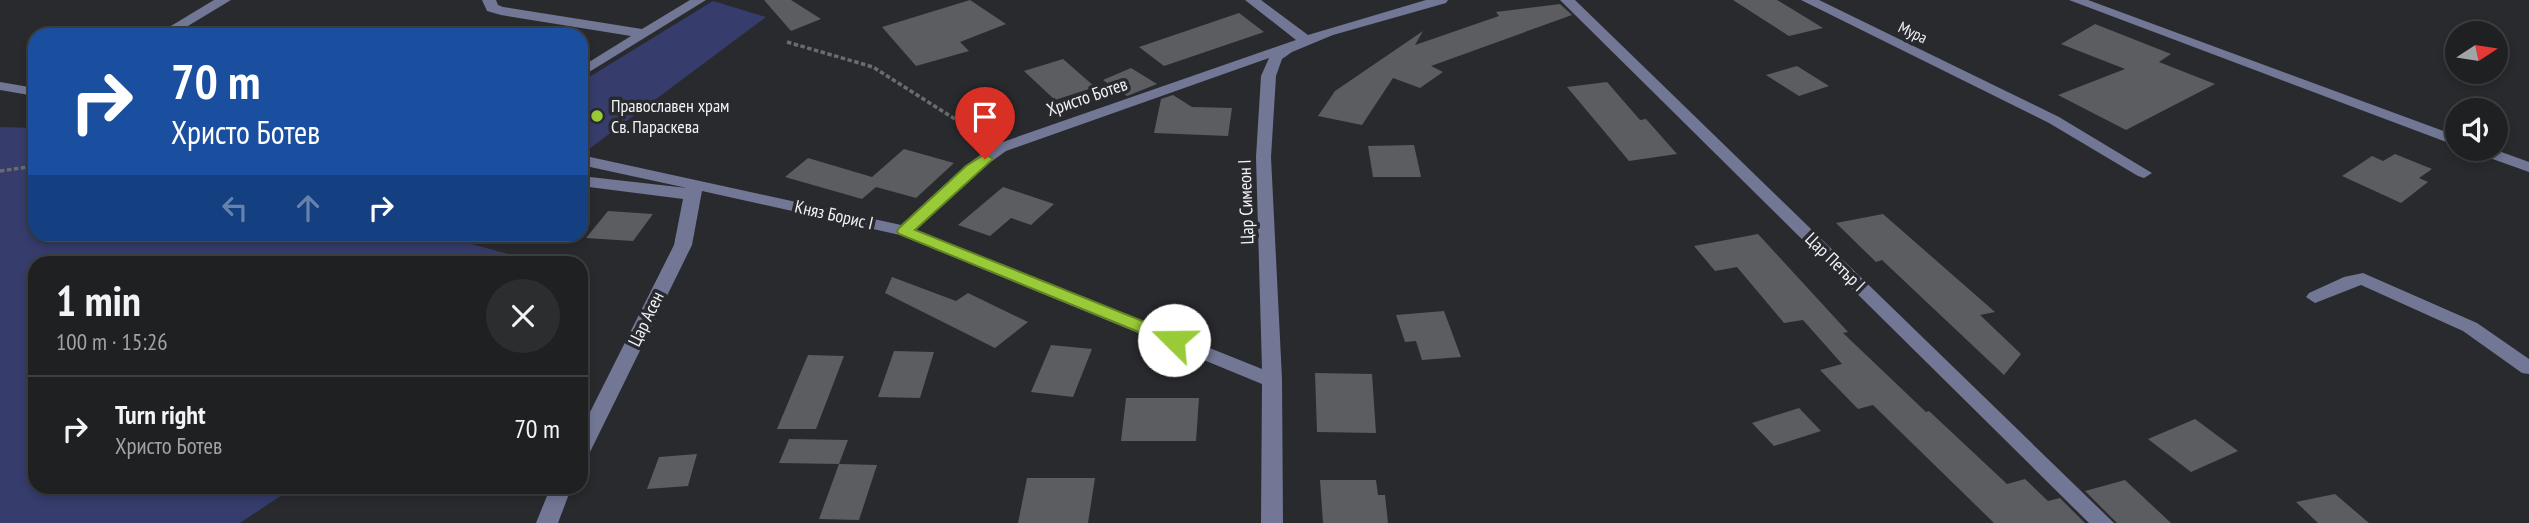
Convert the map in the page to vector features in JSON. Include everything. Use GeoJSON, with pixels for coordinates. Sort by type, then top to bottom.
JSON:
{"type":"FeatureCollection","features":[{"type":"Feature","properties":{"kind":"street"},"geometry":{"type":"LineString","coordinates":[[175,28],[224,0]]}},
{"type":"Feature","properties":{"kind":"street"},"geometry":{"type":"LineString","coordinates":[[489,0],[492,8],[501,11],[644,34]]}},
{"type":"Feature","properties":{"kind":"street"},"geometry":{"type":"LineString","coordinates":[[588,69],[699,0]]}},
{"type":"Feature","properties":{"kind":"street"},"geometry":{"type":"LineString","coordinates":[[1252,0],[1306,40]]}},
{"type":"Feature","properties":{"kind":"street","name":"Цар Симеон I"},"geometry":{"type":"LineString","coordinates":[[1272,523],[1272,380],[1263,173],[1265,79],[1275,57],[1306,40],[1441,0]]}},
{"type":"Feature","properties":{"kind":"street","name":"Цар Петър I"},"geometry":{"type":"LineString","coordinates":[[1567,0],[2103,523]]}},
{"type":"Feature","properties":{"kind":"street","name":"Мура"},"geometry":{"type":"LineString","coordinates":[[1808,0],[2054,120],[2144,173]]}},
{"type":"Feature","properties":{"kind":"street"},"geometry":{"type":"LineString","coordinates":[[2076,0],[2445,137]]}},
{"type":"Feature","properties":{"kind":"street","name":"Христо Ботев"},"geometry":{"type":"LineString","coordinates":[[905,231],[971,169],[1000,148],[1306,40]]}},
{"type":"Feature","properties":{"kind":"street"},"geometry":{"type":"LineString","coordinates":[[0,86],[28,91]]}},
{"type":"Feature","properties":{"kind":"street"},"geometry":{"type":"LineString","coordinates":[[2508,159],[2529,167]]}},
{"type":"Feature","properties":{"kind":"street","name":"Княз Борис I"},"geometry":{"type":"LineString","coordinates":[[588,162],[695,190],[905,231],[1272,380]]}},
{"type":"Feature","properties":{"kind":"street"},"geometry":{"type":"LineString","coordinates":[[588,182],[695,190]]}},
{"type":"Feature","properties":{"kind":"street","name":"Цар Асен"},"geometry":{"type":"LineString","coordinates":[[588,436],[683,245],[695,190]]}},
{"type":"Feature","properties":{"kind":"street"},"geometry":{"type":"LineString","coordinates":[[2315,297],[2328,294],[2350,279],[2363,279],[2470,327],[2529,368]]}},
{"type":"Feature","properties":{"kind":"street"},"geometry":{"type":"LineString","coordinates":[[548,523],[559,494]]}},
{"type":"Feature","properties":{"kind":"path"},"geometry":{"type":"LineString","coordinates":[[788,42],[873,67],[1000,148]]}},
{"type":"Feature","properties":{"kind":"path"},"geometry":{"type":"LineString","coordinates":[[0,170],[28,167]]}},
{"type":"Feature","properties":{"kind":"shaded area"},"geometry":{"type":"Polygon","coordinates":[[[713,1],[766,17],[588,150],[588,78],[713,1]]]}},
{"type":"Feature","properties":{"kind":"shaded area"},"geometry":{"type":"Polygon","coordinates":[[[0,127],[28,128],[28,242],[464,242],[516,256],[28,256],[28,494],[284,494],[240,523],[0,523],[0,127]]]}},
{"type":"Feature","properties":{"kind":"building"},"geometry":{"type":"Polygon","coordinates":[[[764,0],[791,0],[821,19],[791,31],[764,0]]]}},
{"type":"Feature","properties":{"kind":"building"},"geometry":{"type":"Polygon","coordinates":[[[970,0],[1006,24],[960,42],[969,51],[916,66],[882,27],[970,0]]]}},
{"type":"Feature","properties":{"kind":"building"},"geometry":{"type":"Polygon","coordinates":[[[1733,0],[1777,0],[1823,28],[1789,36],[1733,0]]]}},
{"type":"Feature","properties":{"kind":"building"},"geometry":{"type":"Polygon","coordinates":[[[1560,4],[1572,15],[1431,66],[1443,72],[1420,88],[1393,78],[1362,125],[1318,116],[1335,91],[1423,31],[1415,45],[1499,16],[1496,12],[1560,4]]]}},
{"type":"Feature","properties":{"kind":"building"},"geometry":{"type":"Polygon","coordinates":[[[1239,13],[1264,32],[1164,66],[1139,47],[1239,13]]]}},
{"type":"Feature","properties":{"kind":"building"},"geometry":{"type":"Polygon","coordinates":[[[2095,24],[2171,54],[2159,62],[2215,84],[2126,130],[2058,95],[2125,69],[2061,44],[2095,24]]]}},
{"type":"Feature","properties":{"kind":"building"},"geometry":{"type":"Polygon","coordinates":[[[1063,59],[1095,87],[1055,100],[1024,71],[1063,59]]]}},
{"type":"Feature","properties":{"kind":"building"},"geometry":{"type":"Polygon","coordinates":[[[1797,66],[1829,86],[1799,96],[1766,75],[1797,66]]]}},
{"type":"Feature","properties":{"kind":"building"},"geometry":{"type":"Polygon","coordinates":[[[1131,68],[1157,84],[1127,96],[1103,80],[1131,68]]]}},
{"type":"Feature","properties":{"kind":"building"},"geometry":{"type":"Polygon","coordinates":[[[1607,82],[1640,120],[1646,119],[1677,154],[1629,161],[1567,87],[1607,82]]]}},
{"type":"Feature","properties":{"kind":"building"},"geometry":{"type":"Polygon","coordinates":[[[1173,95],[1192,107],[1232,108],[1228,136],[1154,133],[1161,99],[1173,95]]]}},
{"type":"Feature","properties":{"kind":"building"},"geometry":{"type":"Polygon","coordinates":[[[1414,145],[1421,177],[1373,177],[1368,146],[1414,145]]]}},
{"type":"Feature","properties":{"kind":"building"},"geometry":{"type":"Polygon","coordinates":[[[904,149],[954,163],[916,198],[876,187],[862,199],[785,177],[808,158],[872,177],[904,149]]]}},
{"type":"Feature","properties":{"kind":"building"},"geometry":{"type":"Polygon","coordinates":[[[2395,154],[2432,169],[2419,178],[2428,182],[2401,203],[2342,176],[2372,156],[2383,161],[2395,154]]]}},
{"type":"Feature","properties":{"kind":"building"},"geometry":{"type":"Polygon","coordinates":[[[1003,187],[1054,204],[1031,225],[1011,218],[990,236],[958,225],[1003,187]]]}},
{"type":"Feature","properties":{"kind":"building"},"geometry":{"type":"Polygon","coordinates":[[[608,211],[653,214],[633,241],[588,238],[608,211]]]}},
{"type":"Feature","properties":{"kind":"building"},"geometry":{"type":"Polygon","coordinates":[[[1883,214],[1995,312],[1980,315],[2021,354],[2004,375],[1882,260],[1876,262],[1836,223],[1883,214]]]}},
{"type":"Feature","properties":{"kind":"building"},"geometry":{"type":"Polygon","coordinates":[[[1758,234],[1848,332],[1843,333],[2007,484],[2025,479],[2048,501],[2060,498],[2085,523],[1994,523],[1873,405],[1858,409],[1820,370],[1842,364],[1803,320],[1784,323],[1737,267],[1715,271],[1694,246],[1758,234]]]}},
{"type":"Feature","properties":{"kind":"building"},"geometry":{"type":"Polygon","coordinates":[[[892,277],[956,301],[968,293],[1028,322],[995,348],[885,293],[892,277]]]}},
{"type":"Feature","properties":{"kind":"building"},"geometry":{"type":"Polygon","coordinates":[[[1444,311],[1461,357],[1422,360],[1416,341],[1405,342],[1396,315],[1444,311]]]}},
{"type":"Feature","properties":{"kind":"building"},"geometry":{"type":"Polygon","coordinates":[[[1051,345],[1092,349],[1073,397],[1031,392],[1051,345]]]}},
{"type":"Feature","properties":{"kind":"building"},"geometry":{"type":"Polygon","coordinates":[[[894,351],[934,352],[920,398],[878,397],[894,351]]]}},
{"type":"Feature","properties":{"kind":"building"},"geometry":{"type":"Polygon","coordinates":[[[808,355],[844,356],[816,429],[777,429],[808,355]]]}},
{"type":"Feature","properties":{"kind":"building"},"geometry":{"type":"Polygon","coordinates":[[[1315,373],[1372,374],[1376,433],[1317,432],[1315,373]]]}},
{"type":"Feature","properties":{"kind":"building"},"geometry":{"type":"Polygon","coordinates":[[[1126,398],[1199,398],[1196,441],[1121,441],[1126,398]]]}},
{"type":"Feature","properties":{"kind":"building"},"geometry":{"type":"Polygon","coordinates":[[[1799,408],[1821,431],[1774,446],[1752,423],[1799,408]]]}},
{"type":"Feature","properties":{"kind":"building"},"geometry":{"type":"Polygon","coordinates":[[[2195,419],[2238,451],[2191,472],[2148,439],[2195,419]]]}},
{"type":"Feature","properties":{"kind":"building"},"geometry":{"type":"Polygon","coordinates":[[[789,439],[848,440],[839,464],[779,463],[789,439]]]}},
{"type":"Feature","properties":{"kind":"building"},"geometry":{"type":"Polygon","coordinates":[[[697,454],[688,486],[647,489],[659,457],[697,454]]]}},
{"type":"Feature","properties":{"kind":"building"},"geometry":{"type":"Polygon","coordinates":[[[839,464],[877,465],[859,520],[819,519],[839,464]]]}},
{"type":"Feature","properties":{"kind":"building"},"geometry":{"type":"Polygon","coordinates":[[[1027,478],[1095,478],[1088,523],[1018,523],[1027,478]]]}},
{"type":"Feature","properties":{"kind":"building"},"geometry":{"type":"Polygon","coordinates":[[[1320,480],[1376,480],[1378,495],[1385,495],[1388,523],[1323,523],[1320,480]]]}},
{"type":"Feature","properties":{"kind":"building"},"geometry":{"type":"Polygon","coordinates":[[[2125,480],[2171,523],[2117,523],[2085,491],[2125,480]]]}},
{"type":"Feature","properties":{"kind":"building"},"geometry":{"type":"Polygon","coordinates":[[[2335,494],[2369,523],[2318,523],[2296,502],[2335,494]]]}},
{"type":"Feature","properties":{"kind":"place","name":"Православен храм Св. Параскева"},"geometry":{"type":"Point","coordinates":[597,116]}},
{"type":"Feature","properties":{"kind":"route"},"geometry":{"type":"LineString","coordinates":[[985,159],[905,231],[1174,340]]}}]}
